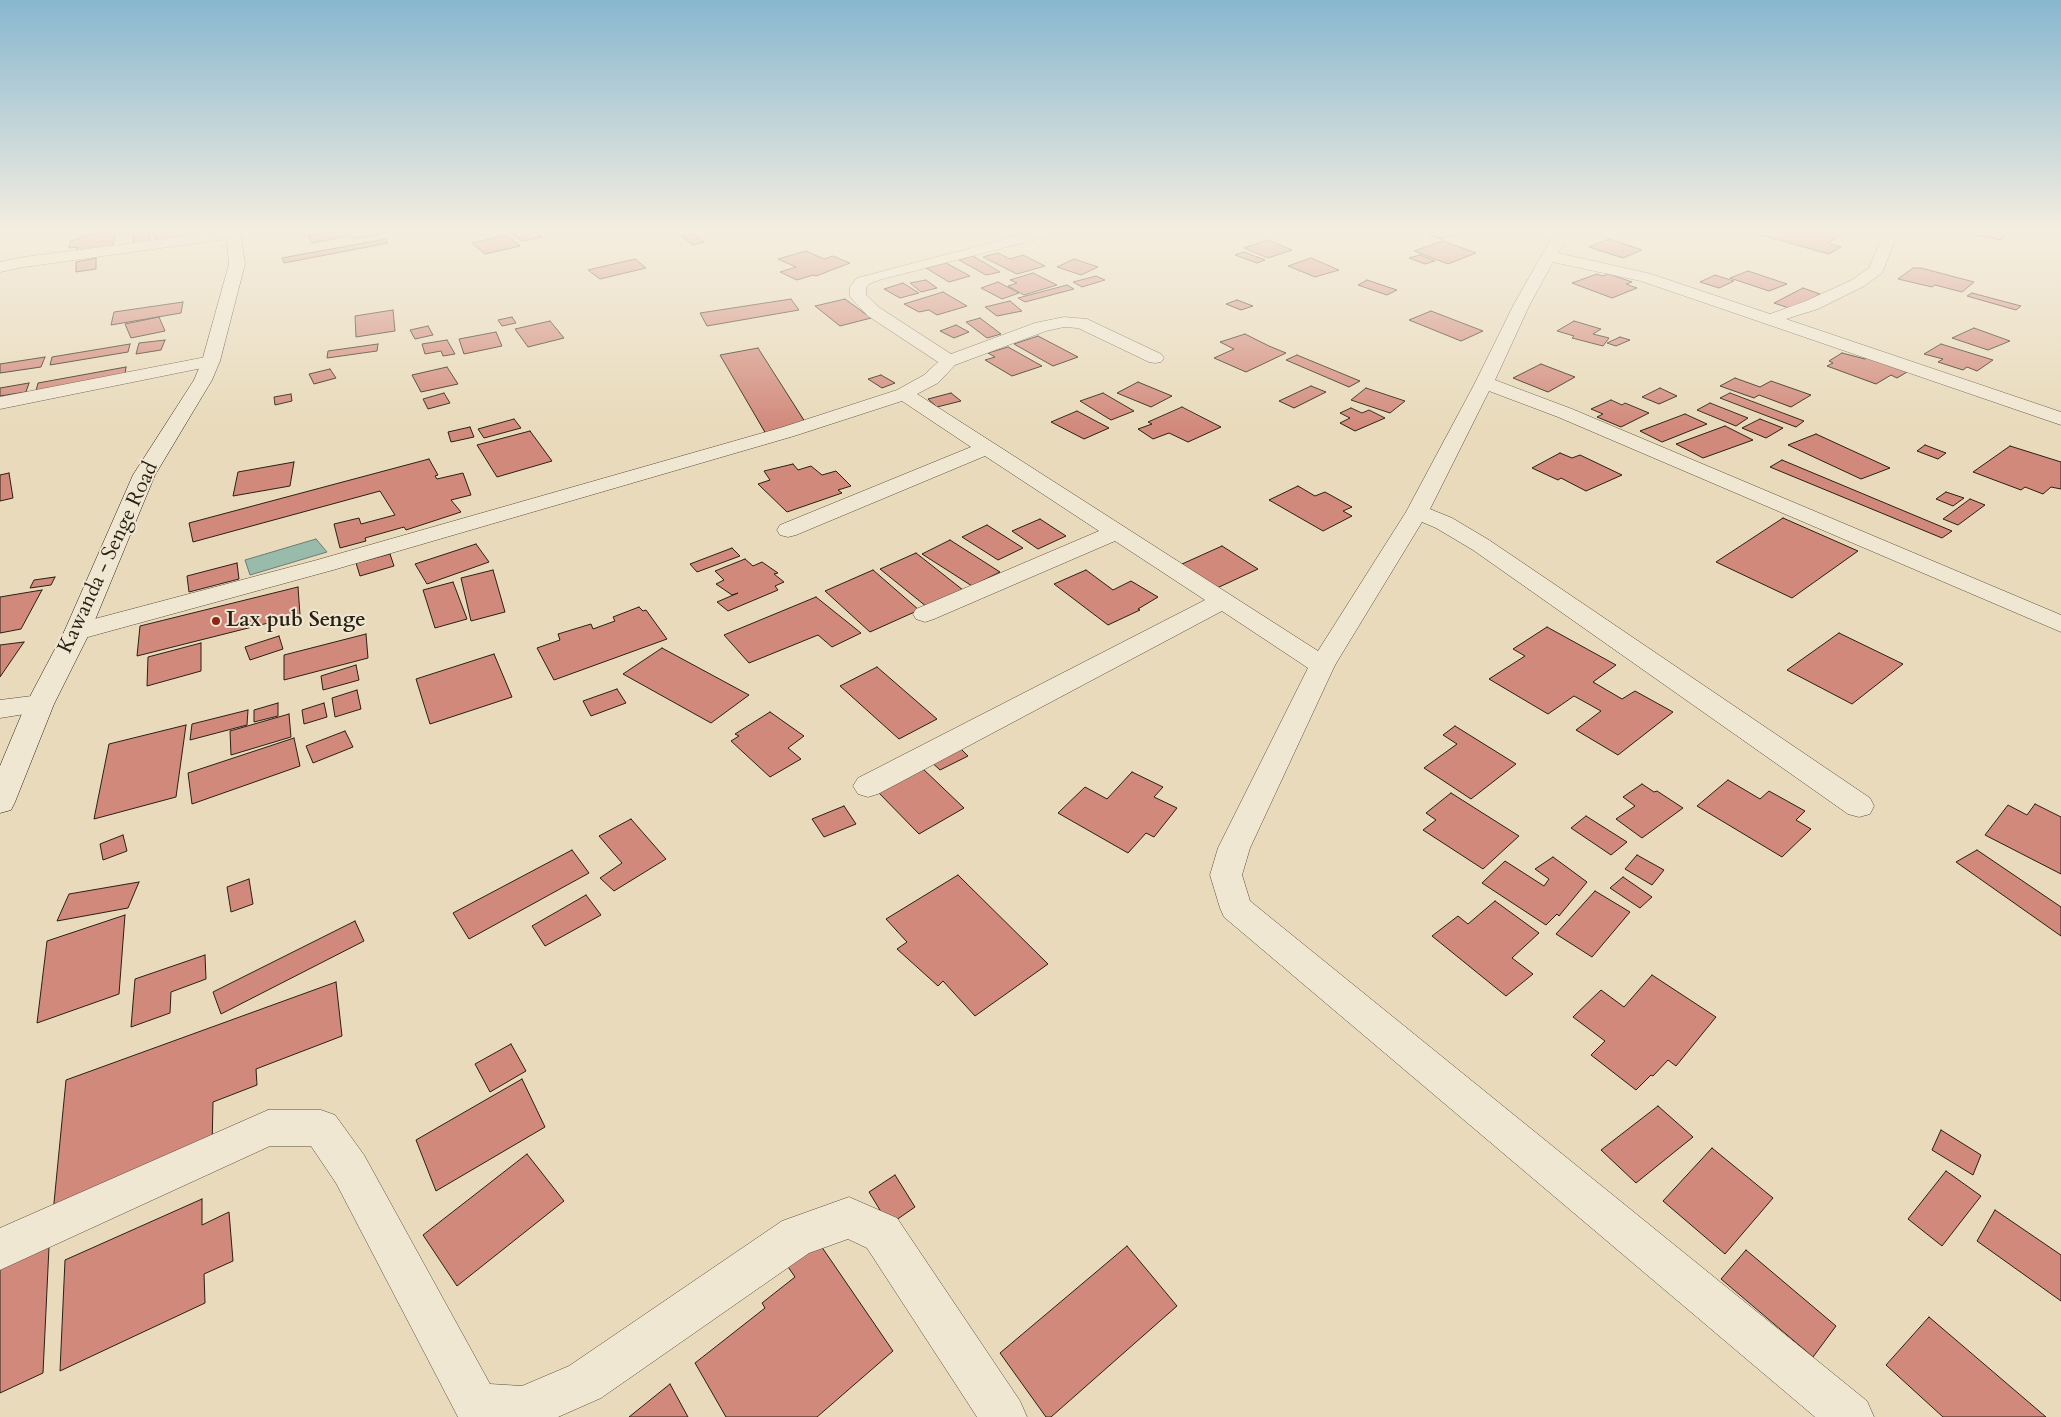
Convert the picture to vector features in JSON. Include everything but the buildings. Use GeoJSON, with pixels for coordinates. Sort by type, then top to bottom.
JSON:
{"type":"FeatureCollection","features":[{"type":"Feature","properties":{"kind":"street","name":"Kawanda - Senge Road"},"geometry":{"type":"LineString","coordinates":[[0,802],[40,704],[77,632],[144,475],[203,380],[211,362],[229,296]]}},
{"type":"Feature","properties":{"kind":"street"},"geometry":{"type":"LineString","coordinates":[[858,296],[874,312],[949,361]]}},
{"type":"Feature","properties":{"kind":"street"},"geometry":{"type":"LineString","coordinates":[[1526,296],[1417,512],[1322,665],[1234,848],[1226,875],[1236,908],[1851,1417]]}},
{"type":"Feature","properties":{"kind":"street"},"geometry":{"type":"LineString","coordinates":[[1702,296],[2061,419]]}},
{"type":"Feature","properties":{"kind":"street"},"geometry":{"type":"LineString","coordinates":[[1771,319],[1812,305],[1831,296]]}},
{"type":"Feature","properties":{"kind":"street"},"geometry":{"type":"LineString","coordinates":[[77,632],[326,565],[787,432],[904,394],[931,379],[949,361],[1041,327],[1064,322],[1081,322],[1155,358]]}},
{"type":"Feature","properties":{"kind":"street"},"geometry":{"type":"LineString","coordinates":[[0,403],[211,362]]}},
{"type":"Feature","properties":{"kind":"street"},"geometry":{"type":"LineString","coordinates":[[1484,383],[1565,413],[2061,624]]}},
{"type":"Feature","properties":{"kind":"street"},"geometry":{"type":"LineString","coordinates":[[904,394],[1322,665]]}},
{"type":"Feature","properties":{"kind":"street"},"geometry":{"type":"LineString","coordinates":[[788,530],[986,448]]}},
{"type":"Feature","properties":{"kind":"street"},"geometry":{"type":"LineString","coordinates":[[1417,512],[1444,523],[1481,545],[1860,806]]}},
{"type":"Feature","properties":{"kind":"street"},"geometry":{"type":"LineString","coordinates":[[925,614],[1116,532]]}},
{"type":"Feature","properties":{"kind":"street"},"geometry":{"type":"LineString","coordinates":[[868,786],[1223,601]]}},
{"type":"Feature","properties":{"kind":"street"},"geometry":{"type":"LineString","coordinates":[[0,709],[40,704]]}},
{"type":"Feature","properties":{"kind":"street"},"geometry":{"type":"LineString","coordinates":[[0,1249],[268,1128],[321,1128],[350,1169],[477,1406],[522,1409],[585,1382],[798,1236],[849,1218],[882,1233],[1004,1417]]}},
{"type":"Feature","properties":{"kind":"shaded area"},"geometry":{"type":"Polygon","coordinates":[[[316,539],[327,552],[250,575],[245,560],[316,539]]]}},
{"type":"Feature","properties":{"kind":"place","name":"Lax pub Senge"},"geometry":{"type":"Point","coordinates":[216,621]}}]}
